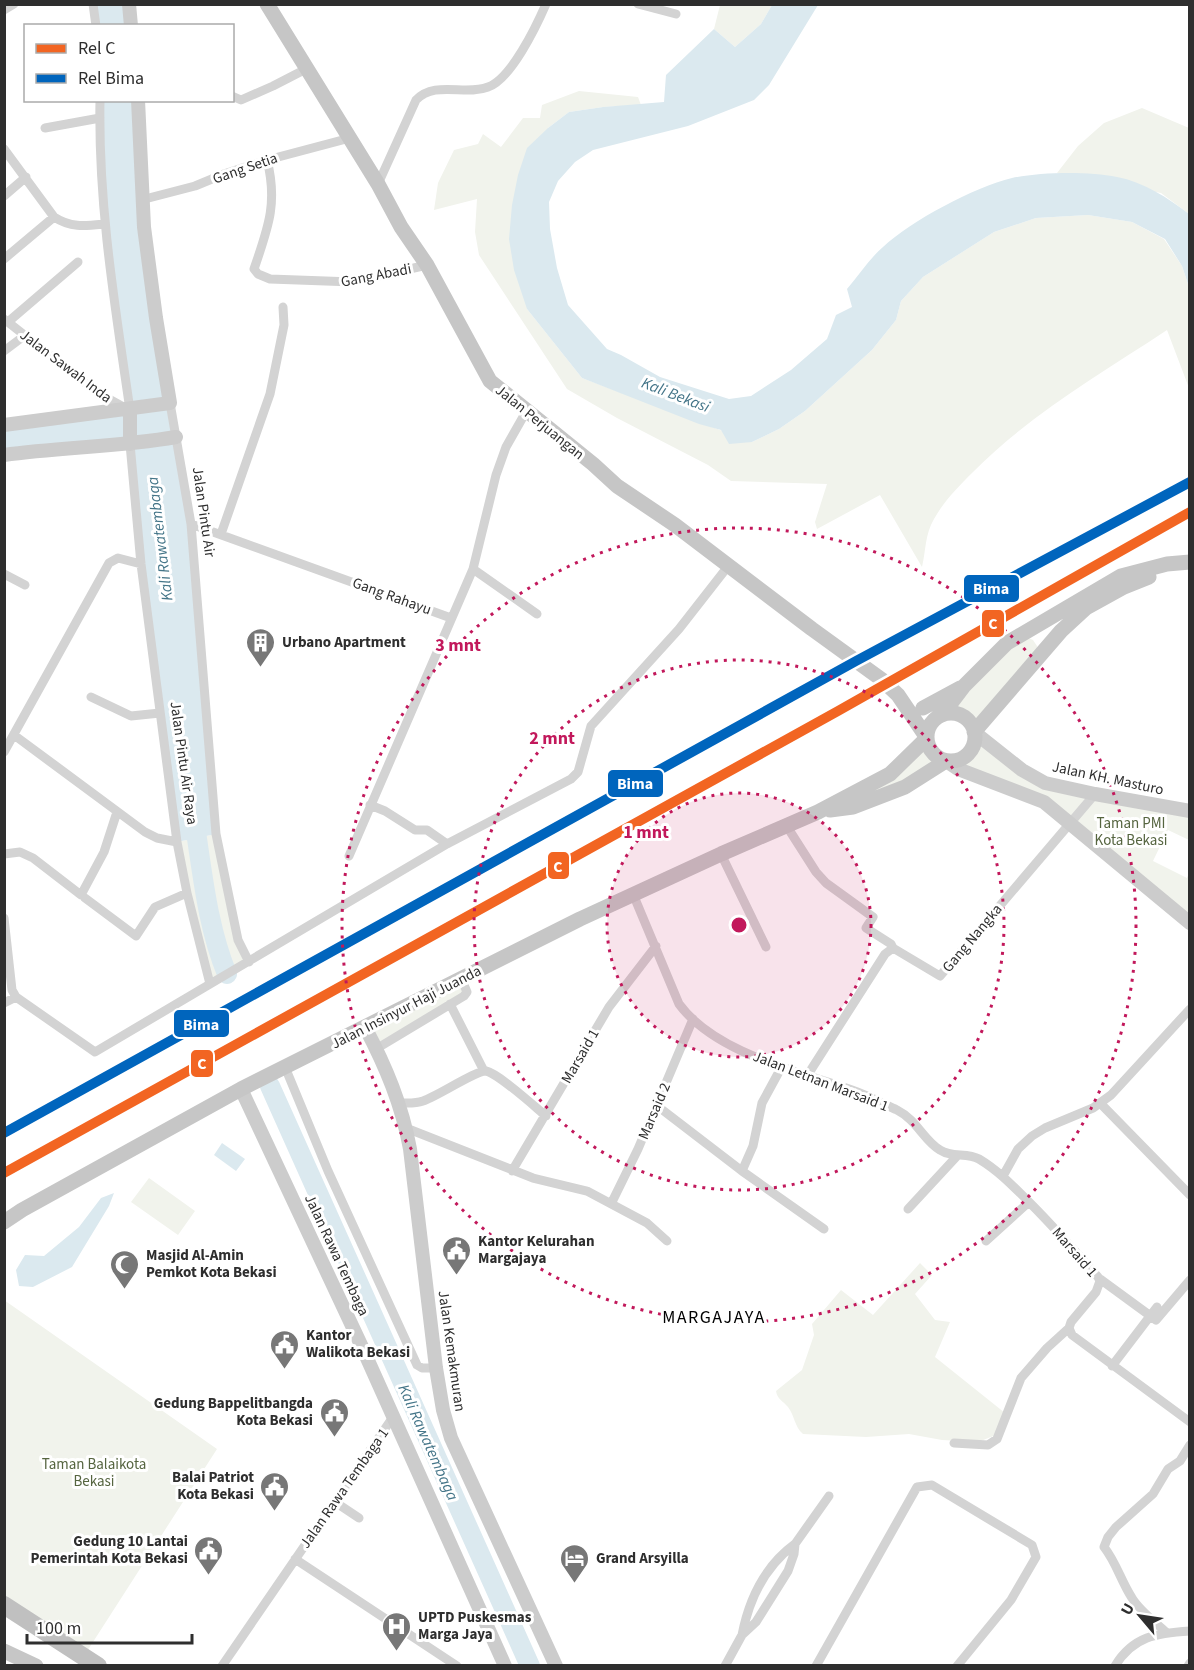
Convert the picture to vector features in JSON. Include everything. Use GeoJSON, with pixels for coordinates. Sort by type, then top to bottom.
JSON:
{"type":"FeatureCollection","features":[{"type":"Feature","properties":{"kind":"highway"},"geometry":{"type":"LineString","coordinates":[[4,1605],[98,1665]]}},
{"type":"Feature","properties":{"kind":"main road","name":"Jalan Perjuangan"},"geometry":{"type":"LineString","coordinates":[[267,4],[378,184],[401,227],[427,265],[490,381],[618,486],[878,676],[898,695],[927,738]]}},
{"type":"Feature","properties":{"kind":"main road"},"geometry":{"type":"LineString","coordinates":[[898,695],[941,716],[960,715],[968,721],[974,732],[974,742],[969,753],[958,760],[946,761],[933,754],[927,738],[930,727],[941,716],[964,686],[993,656],[1022,634],[1121,576],[1167,564],[1190,564]]}},
{"type":"Feature","properties":{"kind":"main road"},"geometry":{"type":"LineString","coordinates":[[974,732],[1061,632],[1086,608],[1124,587],[1190,564]]}},
{"type":"Feature","properties":{"kind":"main road"},"geometry":{"type":"LineString","coordinates":[[1022,634],[1033,640],[1041,657]]}},
{"type":"Feature","properties":{"kind":"main road"},"geometry":{"type":"LineString","coordinates":[[923,708],[964,686]]}},
{"type":"Feature","properties":{"kind":"main road","name":"Jalan Insinyur Haji Juanda"},"geometry":{"type":"LineString","coordinates":[[4,1222],[241,1089],[461,978],[633,894],[818,812],[890,774],[927,738]]}},
{"type":"Feature","properties":{"kind":"main road","name":"Jalan Insinyur Haji Juanda"},"geometry":{"type":"LineString","coordinates":[[818,812],[853,807],[905,787],[946,761]]}},
{"type":"Feature","properties":{"kind":"main road"},"geometry":{"type":"LineString","coordinates":[[4,1651],[36,1665]]}},
{"type":"Feature","properties":{"kind":"street"},"geometry":{"type":"LineString","coordinates":[[4,10],[14,4]]}},
{"type":"Feature","properties":{"kind":"street"},"geometry":{"type":"LineString","coordinates":[[93,4],[96,24]]}},
{"type":"Feature","properties":{"kind":"street"},"geometry":{"type":"LineString","coordinates":[[129,4],[131,24]]}},
{"type":"Feature","properties":{"kind":"street"},"geometry":{"type":"LineString","coordinates":[[378,184],[416,100],[428,91],[484,88],[494,84],[524,49],[546,4]]}},
{"type":"Feature","properties":{"kind":"street"},"geometry":{"type":"LineString","coordinates":[[638,4],[675,14]]}},
{"type":"Feature","properties":{"kind":"street"},"geometry":{"type":"LineString","coordinates":[[234,97],[241,100],[306,69]]}},
{"type":"Feature","properties":{"kind":"street"},"geometry":{"type":"LineString","coordinates":[[100,102],[100,172],[104,224],[129,410]]}},
{"type":"Feature","properties":{"kind":"street","name":"Jalan Pintu Air"},"geometry":{"type":"LineString","coordinates":[[138,102],[141,200],[156,318],[191,524],[216,834],[245,964]]}},
{"type":"Feature","properties":{"kind":"street"},"geometry":{"type":"LineString","coordinates":[[45,128],[100,118]]}},
{"type":"Feature","properties":{"kind":"street","name":"Gang Setia"},"geometry":{"type":"LineString","coordinates":[[141,200],[195,186],[267,160],[350,138]]}},
{"type":"Feature","properties":{"kind":"street"},"geometry":{"type":"LineString","coordinates":[[4,149],[54,218],[74,226],[104,224]]}},
{"type":"Feature","properties":{"kind":"street","name":"Gang Abadi"},"geometry":{"type":"LineString","coordinates":[[267,160],[272,181],[272,204],[270,219],[254,268],[255,272],[270,279],[336,283],[362,280],[427,265]]}},
{"type":"Feature","properties":{"kind":"street"},"geometry":{"type":"LineString","coordinates":[[4,196],[26,177]]}},
{"type":"Feature","properties":{"kind":"street"},"geometry":{"type":"LineString","coordinates":[[4,259],[54,218]]}},
{"type":"Feature","properties":{"kind":"street"},"geometry":{"type":"LineString","coordinates":[[6,320],[78,262]]}},
{"type":"Feature","properties":{"kind":"street"},"geometry":{"type":"LineString","coordinates":[[221,534],[270,394],[285,325],[283,307]]}},
{"type":"Feature","properties":{"kind":"street","name":"Jalan Sawah Inda"},"geometry":{"type":"LineString","coordinates":[[6,320],[98,393],[129,410]]}},
{"type":"Feature","properties":{"kind":"street"},"geometry":{"type":"LineString","coordinates":[[4,351],[24,336]]}},
{"type":"Feature","properties":{"kind":"street"},"geometry":{"type":"LineString","coordinates":[[4,425],[170,403]]}},
{"type":"Feature","properties":{"kind":"street","name":"Jalan Pintu Air Raya"},"geometry":{"type":"LineString","coordinates":[[129,410],[141,564],[177,842],[187,893],[212,983]]}},
{"type":"Feature","properties":{"kind":"street","name":"Gang Rahayu"},"geometry":{"type":"LineString","coordinates":[[191,524],[451,618],[473,569],[496,475],[506,447],[527,410]]}},
{"type":"Feature","properties":{"kind":"street"},"geometry":{"type":"LineString","coordinates":[[4,455],[50,449],[130,444],[176,437]]}},
{"type":"Feature","properties":{"kind":"street"},"geometry":{"type":"LineString","coordinates":[[4,752],[109,562],[118,558],[141,564]]}},
{"type":"Feature","properties":{"kind":"street"},"geometry":{"type":"LineString","coordinates":[[4,918],[12,990],[16,997],[95,1052],[447,844],[571,779],[578,772],[591,726],[672,637],[729,565]]}},
{"type":"Feature","properties":{"kind":"street"},"geometry":{"type":"LineString","coordinates":[[473,569],[537,614]]}},
{"type":"Feature","properties":{"kind":"street"},"geometry":{"type":"LineString","coordinates":[[4,574],[25,585]]}},
{"type":"Feature","properties":{"kind":"street"},"geometry":{"type":"LineString","coordinates":[[349,856],[451,618]]}},
{"type":"Feature","properties":{"kind":"street"},"geometry":{"type":"LineString","coordinates":[[92,697],[131,716],[160,713]]}},
{"type":"Feature","properties":{"kind":"street","name":"Jalan KH. Masturo"},"geometry":{"type":"LineString","coordinates":[[974,732],[1022,770],[1045,783],[1190,811]]}},
{"type":"Feature","properties":{"kind":"street"},"geometry":{"type":"LineString","coordinates":[[14,735],[117,812],[157,838],[177,842]]}},
{"type":"Feature","properties":{"kind":"street"},"geometry":{"type":"LineString","coordinates":[[946,761],[958,769],[1044,802],[1190,922]]}},
{"type":"Feature","properties":{"kind":"street"},"geometry":{"type":"LineString","coordinates":[[1011,788],[1021,785],[1024,777],[1022,770]]}},
{"type":"Feature","properties":{"kind":"street"},"geometry":{"type":"LineString","coordinates":[[1071,823],[1095,794]]}},
{"type":"Feature","properties":{"kind":"street"},"geometry":{"type":"LineString","coordinates":[[370,805],[385,811],[415,830],[427,830],[447,844]]}},
{"type":"Feature","properties":{"kind":"street"},"geometry":{"type":"LineString","coordinates":[[4,854],[20,852],[33,858],[81,895],[104,852],[117,812]]}},
{"type":"Feature","properties":{"kind":"street","name":"Gang Nangka"},"geometry":{"type":"LineString","coordinates":[[893,948],[940,976],[1071,823]]}},
{"type":"Feature","properties":{"kind":"street"},"geometry":{"type":"LineString","coordinates":[[786,825],[804,855],[826,883],[873,917],[866,928],[891,944],[893,948],[885,954],[807,1076]]}},
{"type":"Feature","properties":{"kind":"street"},"geometry":{"type":"LineString","coordinates":[[721,854],[766,947]]}},
{"type":"Feature","properties":{"kind":"street"},"geometry":{"type":"LineString","coordinates":[[85,898],[136,936],[155,907],[187,893]]}},
{"type":"Feature","properties":{"kind":"street","name":"Jalan Letnan Marsaid 1"},"geometry":{"type":"LineString","coordinates":[[633,894],[679,1004],[693,1019],[723,1040],[781,1068],[854,1090],[900,1112],[915,1123],[937,1149],[958,1155],[973,1156],[1003,1176]]}},
{"type":"Feature","properties":{"kind":"street","name":"Marsaid 1"},"geometry":{"type":"LineString","coordinates":[[512,1171],[609,1007],[656,946]]}},
{"type":"Feature","properties":{"kind":"street"},"geometry":{"type":"LineString","coordinates":[[376,1049],[464,996],[467,992],[461,978]]}},
{"type":"Feature","properties":{"kind":"street"},"geometry":{"type":"LineString","coordinates":[[4,1003],[16,997]]}},
{"type":"Feature","properties":{"kind":"street"},"geometry":{"type":"LineString","coordinates":[[450,1004],[484,1071]]}},
{"type":"Feature","properties":{"kind":"street"},"geometry":{"type":"LineString","coordinates":[[1003,1176],[1018,1149],[1032,1136],[1101,1104],[1112,1095],[1190,1009]]}},
{"type":"Feature","properties":{"kind":"street","name":"Marsaid 2"},"geometry":{"type":"LineString","coordinates":[[612,1202],[693,1019]]}},
{"type":"Feature","properties":{"kind":"street","name":"Jalan Kemakmuran"},"geometry":{"type":"LineString","coordinates":[[365,1027],[384,1063],[406,1128],[436,1368],[443,1410],[451,1438],[556,1665]]}},
{"type":"Feature","properties":{"kind":"street"},"geometry":{"type":"LineString","coordinates":[[285,1067],[328,1171],[417,1365],[422,1368],[436,1368]]}},
{"type":"Feature","properties":{"kind":"street"},"geometry":{"type":"LineString","coordinates":[[742,1171],[753,1146],[762,1103],[781,1068]]}},
{"type":"Feature","properties":{"kind":"street"},"geometry":{"type":"LineString","coordinates":[[399,1103],[422,1102],[450,1089],[478,1071],[484,1071],[495,1076],[546,1116]]}},
{"type":"Feature","properties":{"kind":"street","name":"Jalan Rawa Tembaga"},"geometry":{"type":"LineString","coordinates":[[241,1089],[505,1665]]}},
{"type":"Feature","properties":{"kind":"street"},"geometry":{"type":"LineString","coordinates":[[1101,1104],[1190,1195]]}},
{"type":"Feature","properties":{"kind":"street"},"geometry":{"type":"LineString","coordinates":[[656,1105],[742,1171],[824,1229]]}},
{"type":"Feature","properties":{"kind":"street"},"geometry":{"type":"LineString","coordinates":[[406,1128],[512,1171],[587,1191],[612,1202],[647,1223],[668,1241]]}},
{"type":"Feature","properties":{"kind":"street"},"geometry":{"type":"LineString","coordinates":[[908,1209],[958,1155]]}},
{"type":"Feature","properties":{"kind":"street","name":"Marsaid 1"},"geometry":{"type":"LineString","coordinates":[[954,1443],[988,1445],[997,1439],[1021,1378],[1047,1348],[1069,1328],[1071,1322],[1096,1292],[1100,1279],[1057,1230],[1003,1176]]}},
{"type":"Feature","properties":{"kind":"street"},"geometry":{"type":"LineString","coordinates":[[986,1241],[1029,1202]]}},
{"type":"Feature","properties":{"kind":"street"},"geometry":{"type":"LineString","coordinates":[[1100,1279],[1156,1320],[1190,1280]]}},
{"type":"Feature","properties":{"kind":"street"},"geometry":{"type":"LineString","coordinates":[[1112,1365],[1157,1307]]}},
{"type":"Feature","properties":{"kind":"street"},"geometry":{"type":"LineString","coordinates":[[1069,1328],[1072,1335],[1190,1422]]}},
{"type":"Feature","properties":{"kind":"street","name":"Jalan Rawa Tembaga 1"},"geometry":{"type":"LineString","coordinates":[[222,1665],[393,1417]]}},
{"type":"Feature","properties":{"kind":"street"},"geometry":{"type":"LineString","coordinates":[[1166,1632],[1133,1600],[1114,1560],[1104,1547],[1116,1527],[1153,1494],[1168,1469],[1180,1461],[1190,1445]]}},
{"type":"Feature","properties":{"kind":"street"},"geometry":{"type":"LineString","coordinates":[[816,1665],[917,1487],[932,1485],[1032,1545],[1036,1557],[1011,1600],[957,1665]]}},
{"type":"Feature","properties":{"kind":"street"},"geometry":{"type":"LineString","coordinates":[[725,1665],[742,1635],[747,1612],[759,1586],[774,1563],[795,1544],[829,1496]]}},
{"type":"Feature","properties":{"kind":"street"},"geometry":{"type":"LineString","coordinates":[[335,1502],[359,1518]]}},
{"type":"Feature","properties":{"kind":"street"},"geometry":{"type":"LineString","coordinates":[[742,1635],[762,1614],[788,1571],[795,1544]]}},
{"type":"Feature","properties":{"kind":"street"},"geometry":{"type":"LineString","coordinates":[[295,1559],[457,1665]]}},
{"type":"Feature","properties":{"kind":"street"},"geometry":{"type":"LineString","coordinates":[[1120,1663],[1124,1652],[1148,1637],[1166,1632],[1190,1631]]}},
{"type":"Feature","properties":{"kind":"green space"},"geometry":{"type":"Polygon","coordinates":[[[720,5],[772,5],[761,24],[735,47],[714,29],[720,5]]]}},
{"type":"Feature","properties":{"kind":"green space"},"geometry":{"type":"Polygon","coordinates":[[[579,91],[638,97],[641,105],[569,112],[548,128],[527,309],[582,378],[752,442],[779,429],[805,411],[872,350],[896,320],[901,301],[923,277],[994,232],[1036,218],[1088,215],[1132,222],[1164,239],[1182,266],[1189,287],[1189,388],[1167,330],[1041,414],[972,473],[956,489],[934,519],[927,536],[922,567],[880,495],[817,529],[815,522],[827,484],[731,481],[708,465],[617,418],[567,389],[479,255],[475,232],[477,199],[434,210],[438,183],[454,150],[478,144],[483,134],[501,147],[523,118],[540,118],[542,105],[579,91]]]}},
{"type":"Feature","properties":{"kind":"green space"},"geometry":{"type":"Polygon","coordinates":[[[1142,108],[1189,128],[1189,214],[1161,193],[1057,173],[1078,146],[1104,123],[1142,108]]]}},
{"type":"Feature","properties":{"kind":"green space"},"geometry":{"type":"Polygon","coordinates":[[[1022,635],[1033,640],[1039,649],[974,732],[967,721],[947,714],[1022,635]]]}},
{"type":"Feature","properties":{"kind":"green space","name":"Taman PMI Kota Bekasi"},"geometry":{"type":"Polygon","coordinates":[[[974,732],[1035,778],[1189,811],[1189,840],[1168,830],[1153,861],[1187,878],[1189,873],[1189,922],[1071,823],[946,761],[853,807],[928,743],[940,758],[952,761],[964,758],[973,746],[974,732]]]}},
{"type":"Feature","properties":{"kind":"green space"},"geometry":{"type":"Polygon","coordinates":[[[216,834],[238,940],[249,962],[210,984],[177,842],[216,834]]]}},
{"type":"Feature","properties":{"kind":"green space"},"geometry":{"type":"Polygon","coordinates":[[[461,978],[467,992],[376,1049],[365,1027],[461,978]]]}},
{"type":"Feature","properties":{"kind":"green space"},"geometry":{"type":"Polygon","coordinates":[[[149,1178],[195,1211],[178,1235],[131,1202],[149,1178]]]}},
{"type":"Feature","properties":{"kind":"green space"},"geometry":{"type":"Polygon","coordinates":[[[920,1263],[932,1275],[915,1294],[935,1320],[950,1322],[935,1357],[1005,1413],[996,1435],[978,1442],[942,1440],[909,1434],[866,1437],[803,1434],[776,1391],[802,1370],[814,1335],[812,1324],[841,1290],[873,1315],[920,1263]]]}},
{"type":"Feature","properties":{"kind":"green space","name":"Taman Balaikota Bekasi"},"geometry":{"type":"Polygon","coordinates":[[[4,1300],[217,1449],[84,1656],[5,1605],[4,1300]]]}},
{"type":"Feature","properties":{"kind":"water"},"geometry":{"type":"Polygon","coordinates":[[[92,5],[129,5],[131,24],[94,24],[92,5]]]}},
{"type":"Feature","properties":{"kind":"water","name":"Kali Bekasi"},"geometry":{"type":"Polygon","coordinates":[[[772,5],[818,5],[769,85],[754,100],[688,126],[593,150],[575,162],[558,181],[549,202],[550,229],[557,268],[568,305],[607,349],[660,377],[729,399],[751,396],[791,370],[827,339],[836,315],[852,307],[847,289],[874,256],[895,237],[926,216],[962,197],[997,182],[1036,174],[1078,173],[1127,179],[1146,187],[1181,208],[1189,214],[1189,287],[1182,266],[1165,239],[1132,222],[1088,215],[1036,218],[994,232],[923,277],[901,301],[896,320],[872,350],[805,411],[779,429],[752,442],[729,444],[721,430],[699,424],[582,378],[527,309],[514,270],[509,239],[512,205],[518,175],[527,148],[569,112],[664,102],[666,75],[714,29],[735,47],[761,24],[772,5]]]}},
{"type":"Feature","properties":{"kind":"water"},"geometry":{"type":"Polygon","coordinates":[[[100,102],[138,102],[141,200],[191,524],[216,834],[177,842],[130,444],[5,455],[4,425],[129,410],[104,224],[100,102]]]}},
{"type":"Feature","properties":{"kind":"water"},"geometry":{"type":"Polygon","coordinates":[[[222,1143],[245,1159],[236,1171],[214,1155],[222,1143]]]}},
{"type":"Feature","properties":{"kind":"water"},"geometry":{"type":"Polygon","coordinates":[[[114,1193],[109,1206],[72,1267],[33,1287],[19,1286],[16,1270],[25,1255],[44,1256],[79,1227],[101,1198],[114,1193]]]}},
{"type":"Feature","properties":{"kind":"waterway","name":"Kali Rawatembaga"},"geometry":{"type":"LineString","coordinates":[[193,813],[209,915],[227,974]]}},
{"type":"Feature","properties":{"kind":"waterway","name":"Kali Rawatembaga"},"geometry":{"type":"LineString","coordinates":[[270,1086],[530,1666]]}},
{"type":"Feature","properties":{"kind":"rail line","name":"Bima"},"geometry":{"type":"LineString","coordinates":[[4,1133],[856,661],[1190,482]]}},
{"type":"Feature","properties":{"kind":"rail line","name":"C"},"geometry":{"type":"LineString","coordinates":[[4,1173],[838,711],[1190,512]]}},
{"type":"Feature","properties":{"kind":"place","name":"Urbano Apartment"},"geometry":{"type":"Point","coordinates":[261,668]}},
{"type":"Feature","properties":{"kind":"place","name":"Kantor Kelurahan Margajaya"},"geometry":{"type":"Point","coordinates":[457,1276]}},
{"type":"Feature","properties":{"kind":"place","name":"Masjid Al-Amin Pemkot Kota Bekasi"},"geometry":{"type":"Point","coordinates":[125,1290]}},
{"type":"Feature","properties":{"kind":"place","name":"Kantor Walikota Bekasi"},"geometry":{"type":"Point","coordinates":[285,1370]}},
{"type":"Feature","properties":{"kind":"place","name":"Gedung Bappelitbangda Kota Bekasi"},"geometry":{"type":"Point","coordinates":[334,1438]}},
{"type":"Feature","properties":{"kind":"place","name":"Balai Patriot Kota Bekasi"},"geometry":{"type":"Point","coordinates":[275,1512]}},
{"type":"Feature","properties":{"kind":"place","name":"Gedung 10 Lantai Pemerintah Kota Bekasi"},"geometry":{"type":"Point","coordinates":[209,1576]}},
{"type":"Feature","properties":{"kind":"place","name":"Grand Arsyilla"},"geometry":{"type":"Point","coordinates":[575,1584]}},
{"type":"Feature","properties":{"kind":"place","name":"UPTD Puskesmas Marga Jaya"},"geometry":{"type":"Point","coordinates":[397,1652]}},
{"type":"Feature","properties":{"kind":"district","name":"MARGAJAYA"},"geometry":{"type":"Point","coordinates":[714,1317]}}]}
